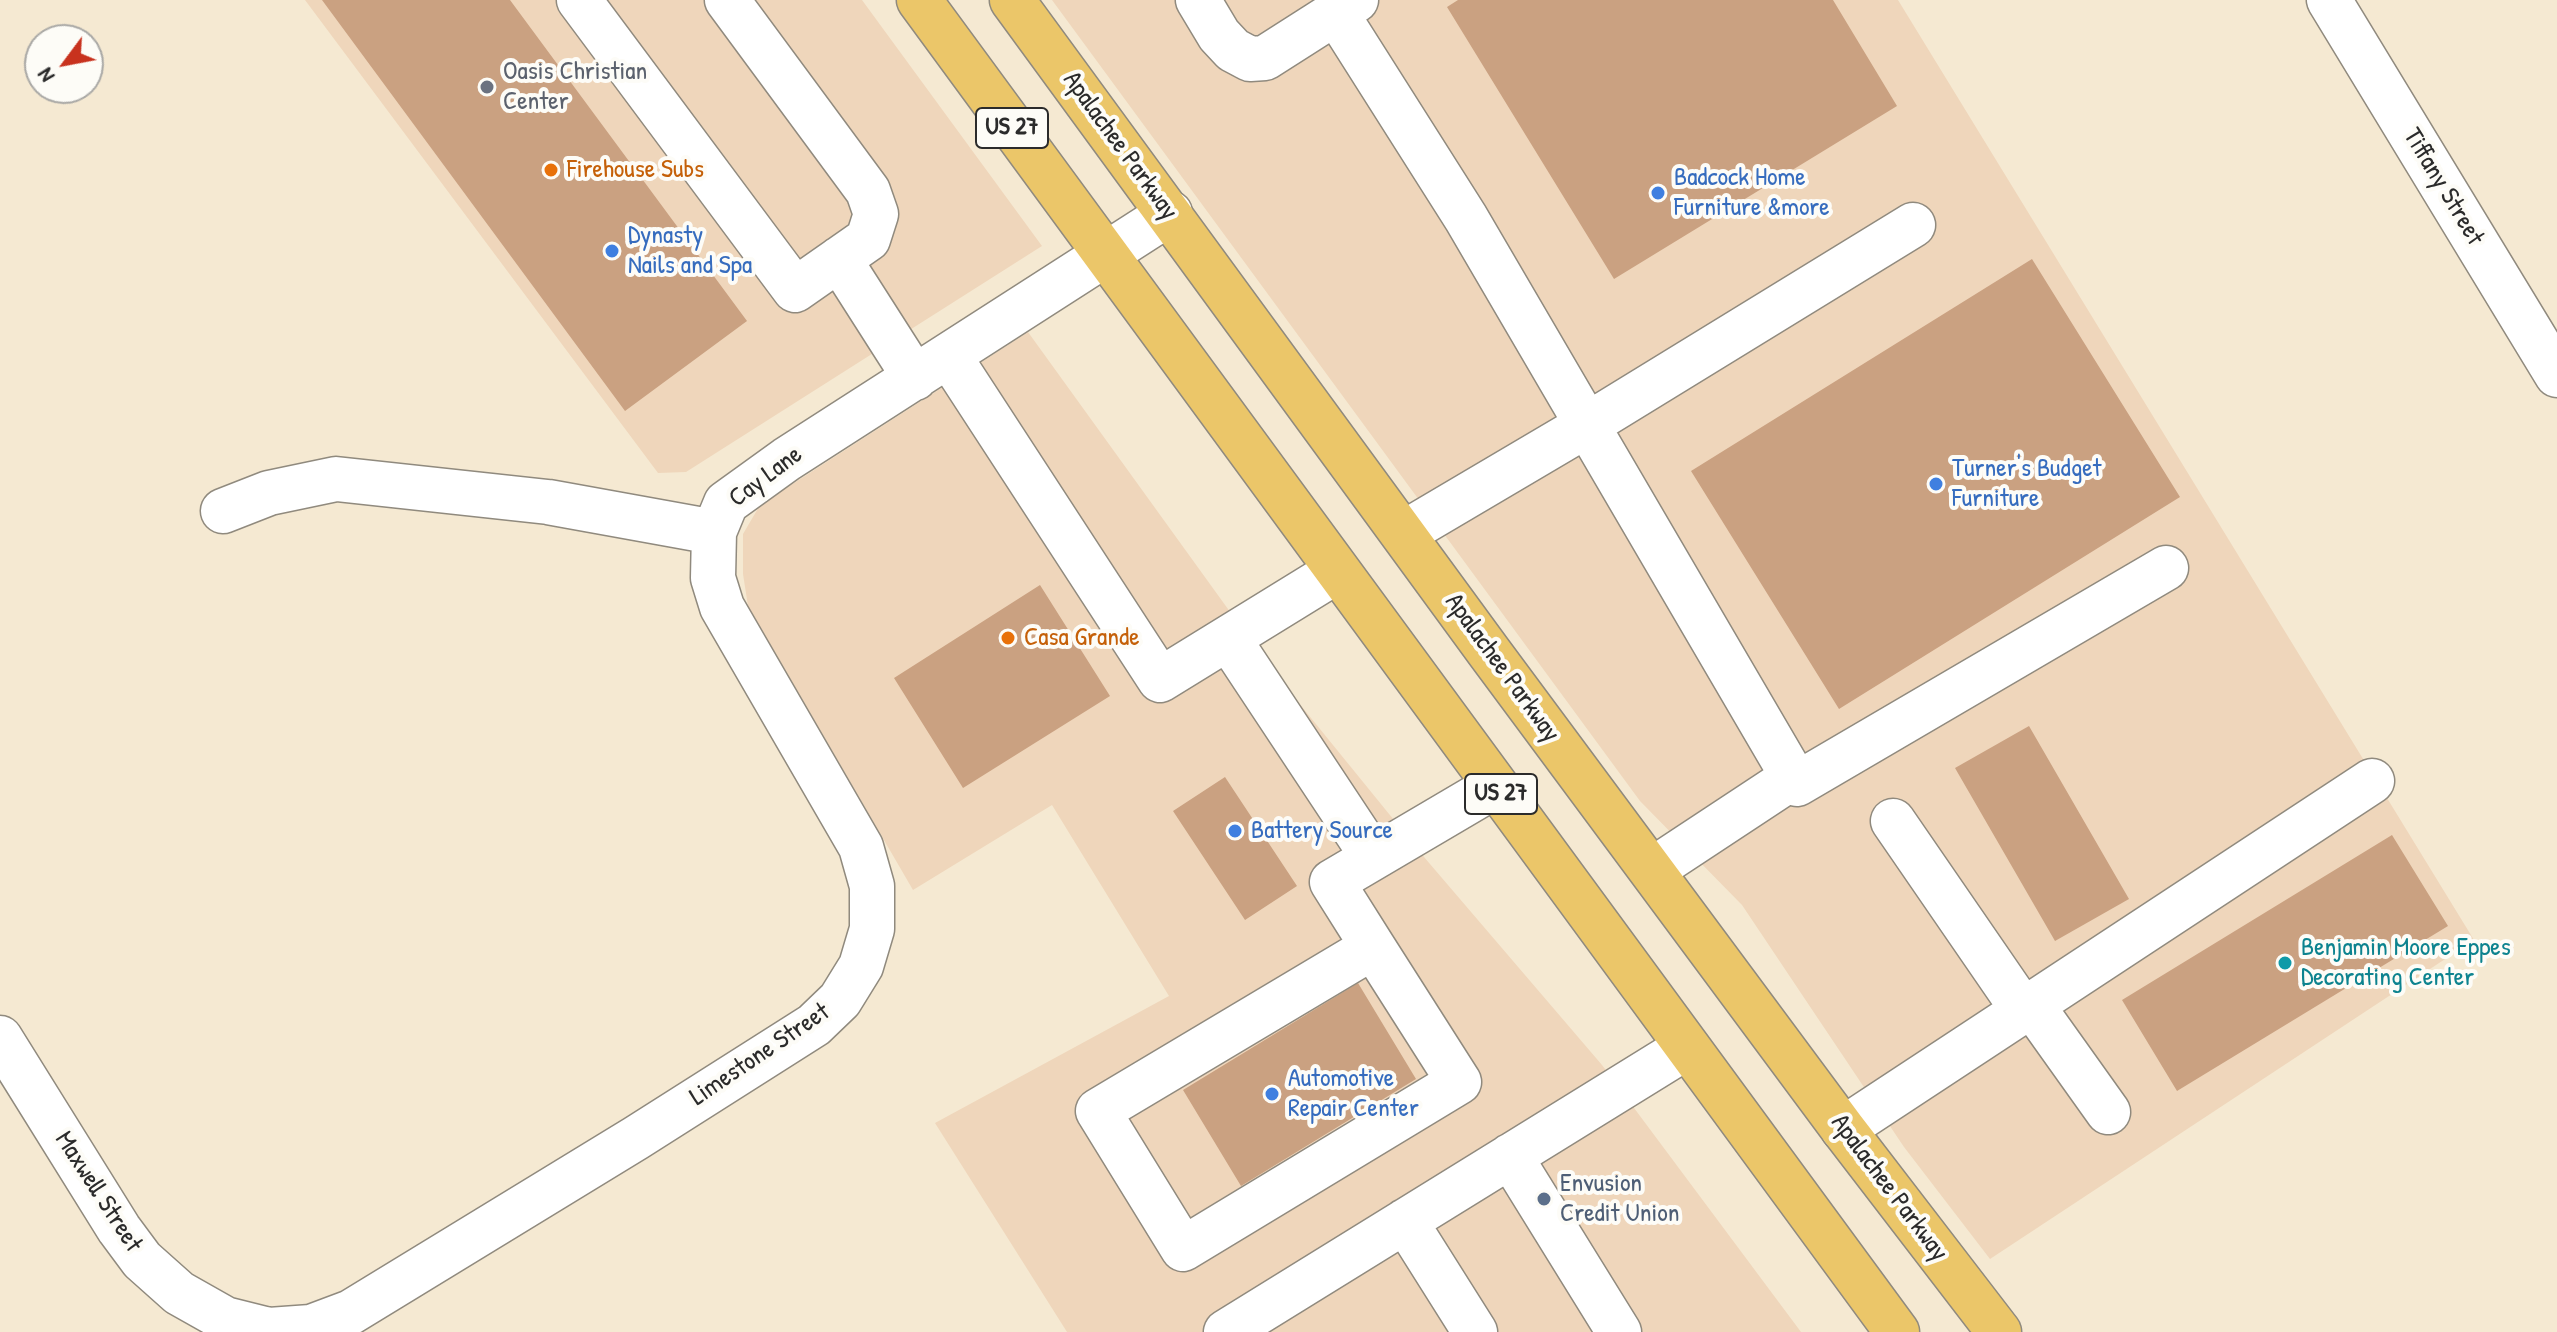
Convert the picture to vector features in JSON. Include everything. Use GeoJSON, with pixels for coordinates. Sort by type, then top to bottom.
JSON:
{"type":"FeatureCollection","features":[{"type":"Feature","properties":{"kind":"main road","name":"US 27"},"geometry":{"type":"LineString","coordinates":[[919,0],[1897,1332]]}},
{"type":"Feature","properties":{"kind":"main road","name":"Apalachee Parkway"},"geometry":{"type":"LineString","coordinates":[[1012,0],[1843,1129],[1999,1332]]}},
{"type":"Feature","properties":{"kind":"street"},"geometry":{"type":"LineString","coordinates":[[579,0],[795,290],[868,239],[876,214],[868,191],[727,0]]}},
{"type":"Feature","properties":{"kind":"street"},"geometry":{"type":"LineString","coordinates":[[1198,0],[1219,35],[1233,50],[1250,59],[1265,58],[1324,10],[1466,218],[1797,784],[2166,568]]}},
{"type":"Feature","properties":{"kind":"street","name":"Tiffany Street"},"geometry":{"type":"LineString","coordinates":[[2329,0],[2557,375]]}},
{"type":"Feature","properties":{"kind":"street","name":"Cay Lane"},"geometry":{"type":"LineString","coordinates":[[223,511],[269,493],[336,479],[548,502],[714,532],[726,503],[787,459],[1170,213]]}},
{"type":"Feature","properties":{"kind":"street"},"geometry":{"type":"LineString","coordinates":[[1404,533],[1913,225]]}},
{"type":"Feature","properties":{"kind":"street"},"geometry":{"type":"LineString","coordinates":[[839,259],[932,367],[1160,680],[1337,571]]}},
{"type":"Feature","properties":{"kind":"street","name":"Limestone Street"},"geometry":{"type":"LineString","coordinates":[[225,1319],[269,1330],[311,1327],[351,1312],[814,1025],[840,1000],[861,966],[872,929],[872,886],[861,847],[722,607],[713,578],[714,532]]}},
{"type":"Feature","properties":{"kind":"street"},"geometry":{"type":"LineString","coordinates":[[1228,638],[1373,857]]}},
{"type":"Feature","properties":{"kind":"street"},"geometry":{"type":"LineString","coordinates":[[1652,870],[1793,777]]}},
{"type":"Feature","properties":{"kind":"street"},"geometry":{"type":"LineString","coordinates":[[1843,1129],[2372,781]]}},
{"type":"Feature","properties":{"kind":"street"},"geometry":{"type":"LineString","coordinates":[[1373,947],[1098,1111],[1183,1249],[1459,1082],[1332,882],[1495,786]]}},
{"type":"Feature","properties":{"kind":"street"},"geometry":{"type":"LineString","coordinates":[[1893,821],[2027,1007],[2108,1112]]}},
{"type":"Feature","properties":{"kind":"street","name":"Maxwell Street"},"geometry":{"type":"LineString","coordinates":[[0,1038],[119,1229],[142,1260],[179,1293],[225,1319]]}},
{"type":"Feature","properties":{"kind":"street"},"geometry":{"type":"LineString","coordinates":[[1226,1332],[1687,1047]]}},
{"type":"Feature","properties":{"kind":"street"},"geometry":{"type":"LineString","coordinates":[[1510,1156],[1619,1332]]}},
{"type":"Feature","properties":{"kind":"street"},"geometry":{"type":"LineString","coordinates":[[1405,1221],[1475,1332]]}},
{"type":"Feature","properties":{"kind":"shaded area"},"geometry":{"type":"Polygon","coordinates":[[[305,0],[862,0],[1042,246],[686,472],[658,473],[305,0]]]}},
{"type":"Feature","properties":{"kind":"shaded area"},"geometry":{"type":"Polygon","coordinates":[[[1052,0],[1898,0],[2474,940],[1990,1259],[1904,1147],[1742,905],[1640,801],[1052,0]]]}},
{"type":"Feature","properties":{"kind":"shaded area"},"geometry":{"type":"Polygon","coordinates":[[[1028,332],[1272,670],[1424,857],[1602,1065],[1801,1332],[1067,1332],[935,1123],[1169,996],[1052,805],[913,890],[748,606],[743,574],[743,534],[760,505],[1028,332]]]}},
{"type":"Feature","properties":{"kind":"building"},"geometry":{"type":"Polygon","coordinates":[[[322,0],[510,0],[747,321],[625,411],[322,0]]]}},
{"type":"Feature","properties":{"kind":"building","name":"Badcock Home Furniture &more"},"geometry":{"type":"Polygon","coordinates":[[[1458,0],[1833,0],[1897,106],[1614,279],[1447,7],[1458,0]]]}},
{"type":"Feature","properties":{"kind":"building","name":"Turner's Budget Furniture"},"geometry":{"type":"Polygon","coordinates":[[[2032,259],[2180,497],[1839,709],[1691,471],[2032,259]]]}},
{"type":"Feature","properties":{"kind":"building"},"geometry":{"type":"Polygon","coordinates":[[[1040,585],[1110,696],[963,788],[894,678],[1040,585]]]}},
{"type":"Feature","properties":{"kind":"building"},"geometry":{"type":"Polygon","coordinates":[[[2029,726],[2129,899],[2055,941],[1955,768],[2029,726]]]}},
{"type":"Feature","properties":{"kind":"building"},"geometry":{"type":"Polygon","coordinates":[[[1225,777],[1297,886],[1245,920],[1173,811],[1225,777]]]}},
{"type":"Feature","properties":{"kind":"building","name":"Benjamin Moore Eppes Decorating Center"},"geometry":{"type":"Polygon","coordinates":[[[2392,835],[2448,926],[2177,1091],[2122,1000],[2392,835]]]}},
{"type":"Feature","properties":{"kind":"building"},"geometry":{"type":"Polygon","coordinates":[[[1358,983],[1416,1079],[1241,1186],[1183,1090],[1358,983]]]}},
{"type":"Feature","properties":{"kind":"place","name":"Oasis Christian Center"},"geometry":{"type":"Point","coordinates":[487,87]}},
{"type":"Feature","properties":{"kind":"place","name":"Firehouse Subs"},"geometry":{"type":"Point","coordinates":[551,170]}},
{"type":"Feature","properties":{"kind":"place","name":"Badcock Home Furniture &more"},"geometry":{"type":"Point","coordinates":[1658,193]}},
{"type":"Feature","properties":{"kind":"place","name":"Dynasty Nails and Spa"},"geometry":{"type":"Point","coordinates":[612,251]}},
{"type":"Feature","properties":{"kind":"place","name":"Turner's Budget Furniture"},"geometry":{"type":"Point","coordinates":[1936,484]}},
{"type":"Feature","properties":{"kind":"place","name":"Casa Grande"},"geometry":{"type":"Point","coordinates":[1008,638]}},
{"type":"Feature","properties":{"kind":"place","name":"Battery Source"},"geometry":{"type":"Point","coordinates":[1235,831]}},
{"type":"Feature","properties":{"kind":"place","name":"Benjamin Moore Eppes Decorating Center"},"geometry":{"type":"Point","coordinates":[2285,963]}},
{"type":"Feature","properties":{"kind":"place","name":"Automotive Repair Center"},"geometry":{"type":"Point","coordinates":[1272,1094]}},
{"type":"Feature","properties":{"kind":"place","name":"Envusion Credit Union"},"geometry":{"type":"Point","coordinates":[1544,1199]}}]}
